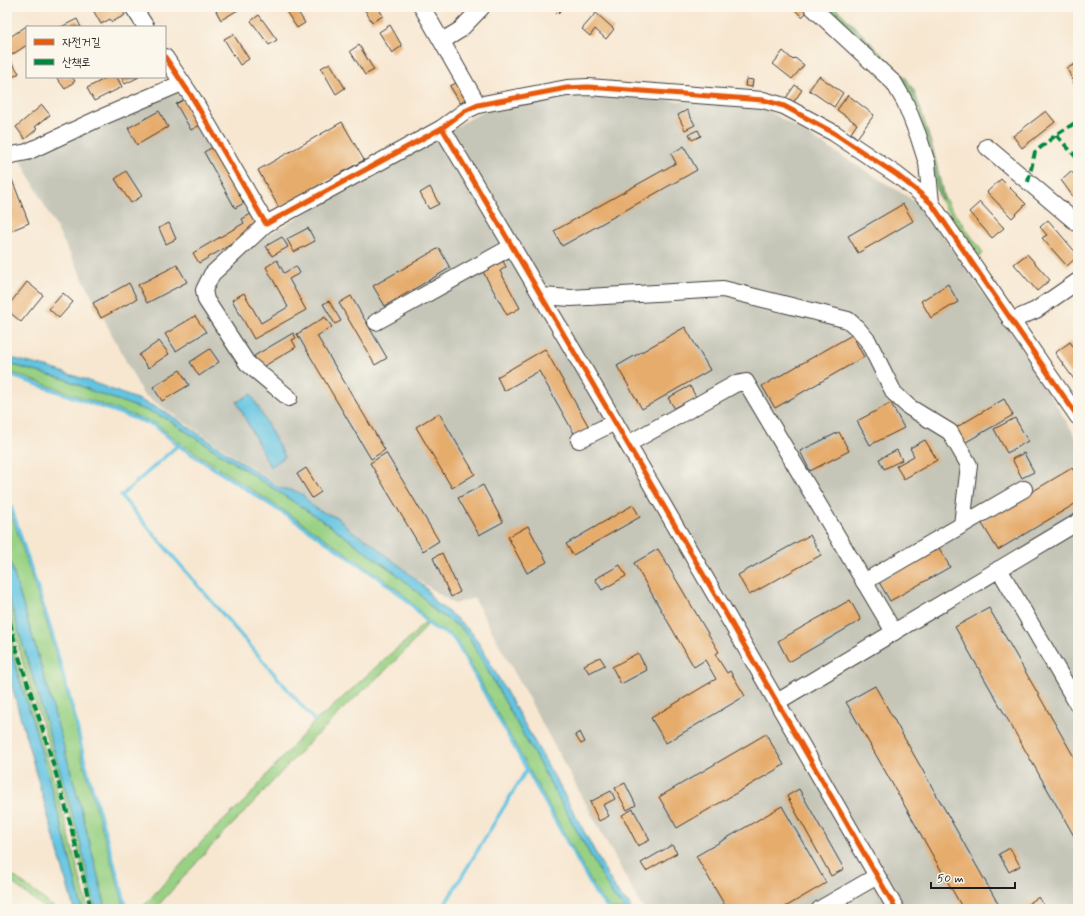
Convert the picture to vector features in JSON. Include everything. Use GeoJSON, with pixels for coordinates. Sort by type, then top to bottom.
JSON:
{"type":"FeatureCollection","features":[{"type":"Feature","properties":{"kind":"street"},"geometry":{"type":"LineString","coordinates":[[133,7],[145,26]]}},
{"type":"Feature","properties":{"kind":"street"},"geometry":{"type":"LineString","coordinates":[[422,7],[478,105]]}},
{"type":"Feature","properties":{"kind":"street"},"geometry":{"type":"LineString","coordinates":[[442,41],[460,30],[482,7]]}},
{"type":"Feature","properties":{"kind":"street"},"geometry":{"type":"LineString","coordinates":[[812,7],[894,83],[905,102],[918,135],[927,164],[931,203]]}},
{"type":"Feature","properties":{"kind":"street"},"geometry":{"type":"LineString","coordinates":[[166,59],[192,97],[266,224]]}},
{"type":"Feature","properties":{"kind":"street"},"geometry":{"type":"LineString","coordinates":[[7,156],[27,152],[100,118],[182,83]]}},
{"type":"Feature","properties":{"kind":"street"},"geometry":{"type":"LineString","coordinates":[[289,398],[247,363],[206,300],[204,290],[212,274],[266,224],[442,128],[478,105],[567,88],[588,87],[763,100],[784,106],[834,133],[897,176],[931,203],[1078,416]]}},
{"type":"Feature","properties":{"kind":"street"},"geometry":{"type":"LineString","coordinates":[[442,128],[513,246],[778,702],[896,909]]}},
{"type":"Feature","properties":{"kind":"street"},"geometry":{"type":"LineString","coordinates":[[987,147],[1078,224]]}},
{"type":"Feature","properties":{"kind":"street"},"geometry":{"type":"LineString","coordinates":[[376,322],[513,246]]}},
{"type":"Feature","properties":{"kind":"street"},"geometry":{"type":"LineString","coordinates":[[1011,321],[1036,310],[1078,281]]}},
{"type":"Feature","properties":{"kind":"street"},"geometry":{"type":"LineString","coordinates":[[542,296],[571,298],[723,289],[848,320],[868,341],[894,393],[909,407],[950,432],[970,466],[962,525]]}},
{"type":"Feature","properties":{"kind":"street"},"geometry":{"type":"LineString","coordinates":[[628,444],[735,384],[746,382],[894,632]]}},
{"type":"Feature","properties":{"kind":"street"},"geometry":{"type":"LineString","coordinates":[[579,440],[615,422]]}},
{"type":"Feature","properties":{"kind":"street"},"geometry":{"type":"LineString","coordinates":[[864,582],[1024,489]]}},
{"type":"Feature","properties":{"kind":"street"},"geometry":{"type":"LineString","coordinates":[[778,702],[1078,522]]}},
{"type":"Feature","properties":{"kind":"street"},"geometry":{"type":"LineString","coordinates":[[999,569],[1078,705]]}},
{"type":"Feature","properties":{"kind":"street"},"geometry":{"type":"LineString","coordinates":[[820,909],[877,876]]}},
{"type":"Feature","properties":{"kind":"shaded area"},"geometry":{"type":"Polygon","coordinates":[[[177,91],[266,236],[496,104],[572,92],[764,108],[921,205],[1021,346],[1078,441],[1078,909],[643,909],[474,598],[454,604],[143,394],[20,158],[177,91]]]}},
{"type":"Feature","properties":{"kind":"green space"},"geometry":{"type":"Polygon","coordinates":[[[827,7],[835,7],[905,77],[914,91],[933,150],[944,198],[940,200],[913,103],[902,80],[827,7]]]}},
{"type":"Feature","properties":{"kind":"green space"},"geometry":{"type":"Polygon","coordinates":[[[944,198],[983,253],[979,257],[940,200],[944,198]]]}},
{"type":"Feature","properties":{"kind":"green space"},"geometry":{"type":"Polygon","coordinates":[[[7,363],[65,379],[92,391],[167,419],[332,527],[395,573],[418,592],[435,611],[461,628],[469,637],[613,896],[625,909],[611,909],[597,892],[466,656],[451,634],[435,627],[402,593],[380,576],[179,442],[155,423],[7,371],[7,363]]]}},
{"type":"Feature","properties":{"kind":"green space"},"geometry":{"type":"Polygon","coordinates":[[[7,501],[49,630],[75,722],[82,759],[125,909],[106,909],[82,812],[7,551],[7,501]]]}},
{"type":"Feature","properties":{"kind":"green space"},"geometry":{"type":"Polygon","coordinates":[[[7,592],[78,833],[96,909],[93,909],[71,822],[24,667],[7,603],[7,592]]]}},
{"type":"Feature","properties":{"kind":"green space"},"geometry":{"type":"Polygon","coordinates":[[[7,619],[37,721],[88,909],[82,909],[35,728],[10,648],[7,633],[7,619]]]}},
{"type":"Feature","properties":{"kind":"green space"},"geometry":{"type":"Polygon","coordinates":[[[424,623],[427,625],[409,647],[315,736],[216,841],[155,909],[141,909],[208,835],[248,798],[316,720],[326,713],[389,655],[410,638],[424,623]]]}},
{"type":"Feature","properties":{"kind":"green space"},"geometry":{"type":"Polygon","coordinates":[[[7,871],[56,909],[46,909],[7,879],[7,871]]]}},
{"type":"Feature","properties":{"kind":"water"},"geometry":{"type":"Polygon","coordinates":[[[7,357],[50,368],[84,379],[142,401],[166,412],[280,488],[298,492],[304,496],[311,505],[320,511],[338,518],[353,532],[369,541],[426,588],[434,601],[456,618],[477,640],[559,785],[608,876],[620,896],[629,904],[631,909],[625,909],[613,896],[469,637],[461,628],[435,611],[418,592],[395,573],[332,527],[167,419],[92,391],[65,379],[7,363],[7,357]]]}},
{"type":"Feature","properties":{"kind":"water"},"geometry":{"type":"Polygon","coordinates":[[[251,394],[285,457],[270,467],[237,402],[251,394]]]}},
{"type":"Feature","properties":{"kind":"water"},"geometry":{"type":"Polygon","coordinates":[[[7,551],[82,812],[106,909],[96,909],[78,833],[7,592],[7,551]]]}},
{"type":"Feature","properties":{"kind":"water"},"geometry":{"type":"Polygon","coordinates":[[[7,633],[48,774],[82,909],[74,909],[7,669],[7,633]]]}},
{"type":"Feature","properties":{"kind":"building"},"geometry":{"type":"Polygon","coordinates":[[[97,7],[121,7],[125,15],[112,22],[110,19],[101,24],[93,10],[97,7]]]}},
{"type":"Feature","properties":{"kind":"building"},"geometry":{"type":"Polygon","coordinates":[[[223,7],[243,7],[221,20],[216,11],[223,7]]]}},
{"type":"Feature","properties":{"kind":"building"},"geometry":{"type":"Polygon","coordinates":[[[283,7],[295,7],[305,23],[297,28],[283,7]]]}},
{"type":"Feature","properties":{"kind":"building"},"geometry":{"type":"Polygon","coordinates":[[[363,7],[378,7],[383,16],[372,22],[363,7]]]}},
{"type":"Feature","properties":{"kind":"building"},"geometry":{"type":"Polygon","coordinates":[[[556,7],[564,7],[557,14],[553,10],[556,7]]]}},
{"type":"Feature","properties":{"kind":"building"},"geometry":{"type":"Polygon","coordinates":[[[622,7],[634,7],[629,13],[622,7]]]}},
{"type":"Feature","properties":{"kind":"building"},"geometry":{"type":"Polygon","coordinates":[[[797,7],[803,7],[808,11],[802,17],[794,9],[797,7]]]}},
{"type":"Feature","properties":{"kind":"building"},"geometry":{"type":"Polygon","coordinates":[[[596,13],[614,29],[606,39],[595,29],[590,36],[582,29],[596,13]]]}},
{"type":"Feature","properties":{"kind":"building"},"geometry":{"type":"Polygon","coordinates":[[[259,15],[277,40],[269,45],[251,21],[259,15]]]}},
{"type":"Feature","properties":{"kind":"building"},"geometry":{"type":"Polygon","coordinates":[[[77,19],[80,26],[63,26],[77,19]]]}},
{"type":"Feature","properties":{"kind":"building"},"geometry":{"type":"Polygon","coordinates":[[[390,25],[402,46],[392,53],[379,32],[390,25]]]}},
{"type":"Feature","properties":{"kind":"building"},"geometry":{"type":"Polygon","coordinates":[[[26,26],[26,46],[7,58],[7,39],[26,26]]]}},
{"type":"Feature","properties":{"kind":"building"},"geometry":{"type":"Polygon","coordinates":[[[233,34],[249,59],[240,65],[224,39],[233,34]]]}},
{"type":"Feature","properties":{"kind":"building"},"geometry":{"type":"Polygon","coordinates":[[[359,45],[374,70],[365,75],[350,51],[359,45]]]}},
{"type":"Feature","properties":{"kind":"building"},"geometry":{"type":"Polygon","coordinates":[[[783,51],[793,60],[795,58],[804,65],[792,79],[773,64],[783,51]]]}},
{"type":"Feature","properties":{"kind":"building"},"geometry":{"type":"Polygon","coordinates":[[[10,60],[19,73],[7,81],[7,62],[10,60]]]}},
{"type":"Feature","properties":{"kind":"building"},"geometry":{"type":"Polygon","coordinates":[[[330,63],[345,88],[336,94],[321,68],[330,63]]]}},
{"type":"Feature","properties":{"kind":"building"},"geometry":{"type":"Polygon","coordinates":[[[1078,63],[1078,92],[1067,68],[1078,63]]]}},
{"type":"Feature","properties":{"kind":"building"},"geometry":{"type":"Polygon","coordinates":[[[819,76],[843,93],[834,107],[809,90],[819,76]]]}},
{"type":"Feature","properties":{"kind":"building"},"geometry":{"type":"Polygon","coordinates":[[[57,78],[73,78],[75,81],[65,89],[57,78]]]}},
{"type":"Feature","properties":{"kind":"building"},"geometry":{"type":"Polygon","coordinates":[[[106,78],[118,78],[122,87],[94,101],[87,88],[106,78]]]}},
{"type":"Feature","properties":{"kind":"building"},"geometry":{"type":"Polygon","coordinates":[[[122,78],[137,78],[125,84],[122,78]]]}},
{"type":"Feature","properties":{"kind":"building"},"geometry":{"type":"Polygon","coordinates":[[[746,79],[753,80],[752,87],[745,86],[746,79]]]}},
{"type":"Feature","properties":{"kind":"building"},"geometry":{"type":"Polygon","coordinates":[[[460,81],[469,98],[460,103],[450,86],[460,81]]]}},
{"type":"Feature","properties":{"kind":"building"},"geometry":{"type":"Polygon","coordinates":[[[795,85],[802,90],[793,103],[786,98],[795,85]]]}},
{"type":"Feature","properties":{"kind":"building"},"geometry":{"type":"Polygon","coordinates":[[[848,95],[874,115],[857,138],[851,133],[857,124],[837,110],[848,95]]]}},
{"type":"Feature","properties":{"kind":"building"},"geometry":{"type":"Polygon","coordinates":[[[185,99],[200,125],[191,130],[176,104],[185,99]]]}},
{"type":"Feature","properties":{"kind":"building"},"geometry":{"type":"Polygon","coordinates":[[[42,105],[50,115],[35,127],[37,129],[25,139],[16,127],[42,105]]]}},
{"type":"Feature","properties":{"kind":"building"},"geometry":{"type":"Polygon","coordinates":[[[687,110],[695,125],[685,130],[678,115],[687,110]]]}},
{"type":"Feature","properties":{"kind":"building"},"geometry":{"type":"Polygon","coordinates":[[[159,111],[168,127],[137,145],[128,128],[159,111]]]}},
{"type":"Feature","properties":{"kind":"building"},"geometry":{"type":"Polygon","coordinates":[[[1046,111],[1055,122],[1022,148],[1013,136],[1046,111]]]}},
{"type":"Feature","properties":{"kind":"building"},"geometry":{"type":"Polygon","coordinates":[[[342,122],[364,160],[279,208],[258,170],[342,122]]]}},
{"type":"Feature","properties":{"kind":"building"},"geometry":{"type":"Polygon","coordinates":[[[698,130],[701,136],[692,140],[689,134],[698,130]]]}},
{"type":"Feature","properties":{"kind":"building"},"geometry":{"type":"Polygon","coordinates":[[[684,146],[697,170],[562,246],[554,231],[676,163],[671,154],[684,146]]]}},
{"type":"Feature","properties":{"kind":"building"},"geometry":{"type":"Polygon","coordinates":[[[213,147],[244,203],[235,208],[204,152],[213,147]]]}},
{"type":"Feature","properties":{"kind":"building"},"geometry":{"type":"Polygon","coordinates":[[[7,167],[29,223],[10,231],[7,224],[7,167]]]}},
{"type":"Feature","properties":{"kind":"building"},"geometry":{"type":"Polygon","coordinates":[[[126,171],[142,196],[131,203],[115,179],[126,171]]]}},
{"type":"Feature","properties":{"kind":"building"},"geometry":{"type":"Polygon","coordinates":[[[1071,171],[1078,180],[1078,195],[1074,198],[1061,180],[1071,171]]]}},
{"type":"Feature","properties":{"kind":"building"},"geometry":{"type":"Polygon","coordinates":[[[1001,179],[1026,204],[1012,218],[987,192],[1001,179]]]}},
{"type":"Feature","properties":{"kind":"building"},"geometry":{"type":"Polygon","coordinates":[[[430,187],[439,204],[429,209],[420,193],[430,187]]]}},
{"type":"Feature","properties":{"kind":"building"},"geometry":{"type":"Polygon","coordinates":[[[980,202],[1004,228],[992,238],[969,212],[980,202]]]}},
{"type":"Feature","properties":{"kind":"building"},"geometry":{"type":"Polygon","coordinates":[[[903,204],[913,221],[858,253],[848,236],[903,204]]]}},
{"type":"Feature","properties":{"kind":"building"},"geometry":{"type":"Polygon","coordinates":[[[251,214],[259,228],[199,263],[193,253],[244,223],[242,219],[251,214]]]}},
{"type":"Feature","properties":{"kind":"building"},"geometry":{"type":"Polygon","coordinates":[[[1048,220],[1078,255],[1067,266],[1042,238],[1047,235],[1040,227],[1048,220]]]}},
{"type":"Feature","properties":{"kind":"building"},"geometry":{"type":"Polygon","coordinates":[[[169,223],[176,239],[166,244],[159,228],[169,223]]]}},
{"type":"Feature","properties":{"kind":"building"},"geometry":{"type":"Polygon","coordinates":[[[308,228],[315,241],[294,252],[287,239],[308,228]]]}},
{"type":"Feature","properties":{"kind":"building"},"geometry":{"type":"Polygon","coordinates":[[[282,237],[288,247],[272,256],[266,246],[282,237]]]}},
{"type":"Feature","properties":{"kind":"building"},"geometry":{"type":"Polygon","coordinates":[[[439,248],[450,268],[385,306],[373,286],[439,248]]]}},
{"type":"Feature","properties":{"kind":"building"},"geometry":{"type":"Polygon","coordinates":[[[1027,254],[1050,280],[1037,291],[1014,264],[1027,254]]]}},
{"type":"Feature","properties":{"kind":"building"},"geometry":{"type":"Polygon","coordinates":[[[502,259],[506,267],[500,271],[520,308],[507,315],[482,270],[502,259]]]}},
{"type":"Feature","properties":{"kind":"building"},"geometry":{"type":"Polygon","coordinates":[[[277,260],[284,273],[296,266],[300,273],[289,279],[306,310],[254,339],[232,300],[244,293],[261,323],[288,307],[266,267],[277,260]]]}},
{"type":"Feature","properties":{"kind":"building"},"geometry":{"type":"Polygon","coordinates":[[[177,265],[187,282],[147,303],[138,285],[177,265]]]}},
{"type":"Feature","properties":{"kind":"building"},"geometry":{"type":"Polygon","coordinates":[[[27,282],[43,295],[21,322],[7,310],[7,307],[27,282]]]}},
{"type":"Feature","properties":{"kind":"building"},"geometry":{"type":"Polygon","coordinates":[[[129,283],[137,299],[101,318],[93,303],[129,283]]]}},
{"type":"Feature","properties":{"kind":"building"},"geometry":{"type":"Polygon","coordinates":[[[948,284],[958,302],[931,318],[921,301],[948,284]]]}},
{"type":"Feature","properties":{"kind":"building"},"geometry":{"type":"Polygon","coordinates":[[[63,293],[73,302],[59,318],[49,309],[63,293]]]}},
{"type":"Feature","properties":{"kind":"building"},"geometry":{"type":"Polygon","coordinates":[[[351,296],[387,358],[375,365],[339,303],[351,296]]]}},
{"type":"Feature","properties":{"kind":"building"},"geometry":{"type":"Polygon","coordinates":[[[329,301],[341,321],[335,324],[323,304],[329,301]]]}},
{"type":"Feature","properties":{"kind":"building"},"geometry":{"type":"Polygon","coordinates":[[[195,316],[206,332],[176,351],[165,334],[195,316]]]}},
{"type":"Feature","properties":{"kind":"building"},"geometry":{"type":"Polygon","coordinates":[[[325,317],[332,327],[317,336],[385,450],[371,459],[297,334],[325,317]]]}},
{"type":"Feature","properties":{"kind":"building"},"geometry":{"type":"Polygon","coordinates":[[[685,327],[710,370],[642,409],[617,366],[685,327]]]}},
{"type":"Feature","properties":{"kind":"building"},"geometry":{"type":"Polygon","coordinates":[[[293,333],[296,338],[292,340],[296,347],[261,368],[254,356],[293,333]]]}},
{"type":"Feature","properties":{"kind":"building"},"geometry":{"type":"Polygon","coordinates":[[[852,335],[864,357],[775,408],[762,386],[852,335]]]}},
{"type":"Feature","properties":{"kind":"building"},"geometry":{"type":"Polygon","coordinates":[[[159,341],[169,354],[148,368],[139,355],[159,341]]]}},
{"type":"Feature","properties":{"kind":"building"},"geometry":{"type":"Polygon","coordinates":[[[1070,342],[1078,353],[1078,380],[1076,382],[1055,353],[1070,342]]]}},
{"type":"Feature","properties":{"kind":"building"},"geometry":{"type":"Polygon","coordinates":[[[210,349],[219,362],[199,376],[190,362],[210,349]]]}},
{"type":"Feature","properties":{"kind":"building"},"geometry":{"type":"Polygon","coordinates":[[[545,349],[590,429],[576,437],[539,371],[504,391],[497,377],[545,349]]]}},
{"type":"Feature","properties":{"kind":"building"},"geometry":{"type":"Polygon","coordinates":[[[180,370],[189,385],[162,401],[153,387],[180,370]]]}},
{"type":"Feature","properties":{"kind":"building"},"geometry":{"type":"Polygon","coordinates":[[[690,386],[696,397],[675,409],[668,398],[690,386]]]}},
{"type":"Feature","properties":{"kind":"building"},"geometry":{"type":"Polygon","coordinates":[[[1004,399],[1013,415],[961,445],[952,430],[1004,399]]]}},
{"type":"Feature","properties":{"kind":"building"},"geometry":{"type":"Polygon","coordinates":[[[891,403],[904,428],[870,445],[857,421],[891,403]]]}},
{"type":"Feature","properties":{"kind":"building"},"geometry":{"type":"Polygon","coordinates":[[[439,413],[475,474],[452,488],[416,427],[439,413]]]}},
{"type":"Feature","properties":{"kind":"building"},"geometry":{"type":"Polygon","coordinates":[[[1015,418],[1028,441],[1007,453],[994,429],[1015,418]]]}},
{"type":"Feature","properties":{"kind":"building"},"geometry":{"type":"Polygon","coordinates":[[[839,432],[849,451],[810,471],[800,451],[839,432]]]}},
{"type":"Feature","properties":{"kind":"building"},"geometry":{"type":"Polygon","coordinates":[[[925,440],[937,460],[904,479],[896,466],[914,456],[910,448],[925,440]]]}},
{"type":"Feature","properties":{"kind":"building"},"geometry":{"type":"Polygon","coordinates":[[[897,450],[902,460],[884,469],[879,459],[897,450]]]}},
{"type":"Feature","properties":{"kind":"building"},"geometry":{"type":"Polygon","coordinates":[[[386,453],[439,541],[423,551],[370,463],[386,453]]]}},
{"type":"Feature","properties":{"kind":"building"},"geometry":{"type":"Polygon","coordinates":[[[1024,453],[1034,472],[1022,478],[1012,459],[1024,453]]]}},
{"type":"Feature","properties":{"kind":"building"},"geometry":{"type":"Polygon","coordinates":[[[306,468],[321,492],[312,498],[297,474],[306,468]]]}},
{"type":"Feature","properties":{"kind":"building"},"geometry":{"type":"Polygon","coordinates":[[[1072,468],[1078,478],[1078,502],[998,550],[981,522],[1072,468]]]}},
{"type":"Feature","properties":{"kind":"building"},"geometry":{"type":"Polygon","coordinates":[[[483,485],[503,522],[479,535],[458,498],[483,485]]]}},
{"type":"Feature","properties":{"kind":"building"},"geometry":{"type":"Polygon","coordinates":[[[633,505],[640,517],[573,555],[566,544],[633,505]]]}},
{"type":"Feature","properties":{"kind":"building"},"geometry":{"type":"Polygon","coordinates":[[[528,526],[547,562],[527,573],[508,537],[528,526]]]}},
{"type":"Feature","properties":{"kind":"building"},"geometry":{"type":"Polygon","coordinates":[[[810,535],[821,555],[749,595],[738,575],[810,535]]]}},
{"type":"Feature","properties":{"kind":"building"},"geometry":{"type":"Polygon","coordinates":[[[939,548],[950,567],[890,601],[879,582],[939,548]]]}},
{"type":"Feature","properties":{"kind":"building"},"geometry":{"type":"Polygon","coordinates":[[[658,549],[719,652],[715,654],[727,673],[730,671],[745,696],[666,743],[651,718],[716,679],[705,660],[694,667],[634,563],[658,549]]]}},
{"type":"Feature","properties":{"kind":"building"},"geometry":{"type":"Polygon","coordinates":[[[442,553],[460,592],[451,597],[433,558],[442,553]]]}},
{"type":"Feature","properties":{"kind":"building"},"geometry":{"type":"Polygon","coordinates":[[[620,565],[626,576],[602,590],[595,579],[620,565]]]}},
{"type":"Feature","properties":{"kind":"building"},"geometry":{"type":"Polygon","coordinates":[[[850,600],[861,620],[789,662],[778,641],[850,600]]]}},
{"type":"Feature","properties":{"kind":"building"},"geometry":{"type":"Polygon","coordinates":[[[989,608],[1078,764],[1078,843],[955,627],[989,608]]]}},
{"type":"Feature","properties":{"kind":"building"},"geometry":{"type":"Polygon","coordinates":[[[638,653],[647,670],[621,684],[612,667],[638,653]]]}},
{"type":"Feature","properties":{"kind":"building"},"geometry":{"type":"Polygon","coordinates":[[[600,657],[605,665],[589,673],[584,665],[600,657]]]}},
{"type":"Feature","properties":{"kind":"building"},"geometry":{"type":"Polygon","coordinates":[[[875,686],[1001,909],[963,909],[846,702],[875,686]]]}},
{"type":"Feature","properties":{"kind":"building"},"geometry":{"type":"Polygon","coordinates":[[[580,732],[585,742],[581,744],[575,735],[580,732]]]}},
{"type":"Feature","properties":{"kind":"building"},"geometry":{"type":"Polygon","coordinates":[[[766,734],[784,765],[677,828],[659,797],[766,734]]]}},
{"type":"Feature","properties":{"kind":"building"},"geometry":{"type":"Polygon","coordinates":[[[625,783],[636,805],[627,810],[615,788],[625,783]]]}},
{"type":"Feature","properties":{"kind":"building"},"geometry":{"type":"Polygon","coordinates":[[[799,789],[844,869],[831,876],[787,796],[799,789]]]}},
{"type":"Feature","properties":{"kind":"building"},"geometry":{"type":"Polygon","coordinates":[[[611,791],[615,799],[603,805],[609,816],[599,821],[590,802],[611,791]]]}},
{"type":"Feature","properties":{"kind":"building"},"geometry":{"type":"Polygon","coordinates":[[[782,806],[826,883],[782,909],[727,909],[696,856],[782,806]]]}},
{"type":"Feature","properties":{"kind":"building"},"geometry":{"type":"Polygon","coordinates":[[[633,809],[650,840],[638,846],[622,815],[633,809]]]}},
{"type":"Feature","properties":{"kind":"building"},"geometry":{"type":"Polygon","coordinates":[[[672,845],[677,853],[646,871],[641,863],[672,845]]]}},
{"type":"Feature","properties":{"kind":"building"},"geometry":{"type":"Polygon","coordinates":[[[1010,848],[1020,866],[1009,872],[999,854],[1010,848]]]}},
{"type":"Feature","properties":{"kind":"building"},"geometry":{"type":"Polygon","coordinates":[[[1039,897],[1046,909],[1028,909],[1026,905],[1039,897]]]}},
{"type":"Feature","properties":{"kind":"waterway"},"geometry":{"type":"LineString","coordinates":[[7,374],[154,425],[178,445],[294,520],[379,578],[401,595],[417,610],[426,622],[436,629],[451,636],[456,642],[596,894],[609,909]]}},
{"type":"Feature","properties":{"kind":"waterway"},"geometry":{"type":"LineString","coordinates":[[178,445],[121,496],[314,720]]}},
{"type":"Feature","properties":{"kind":"waterway"},"geometry":{"type":"LineString","coordinates":[[7,494],[51,630],[76,722],[84,759],[127,909]]}},
{"type":"Feature","properties":{"kind":"waterway"},"geometry":{"type":"LineString","coordinates":[[442,909],[527,769]]}},
{"type":"Feature","properties":{"kind":"marked path"},"geometry":{"type":"LineString","coordinates":[[1028,182],[1035,152],[1056,135],[1078,121]]}},
{"type":"Feature","properties":{"kind":"marked path"},"geometry":{"type":"LineString","coordinates":[[1056,135],[1078,159]]}},
{"type":"Feature","properties":{"kind":"marked path"},"geometry":{"type":"LineString","coordinates":[[7,610],[17,651],[44,733],[70,822],[91,909]]}},
{"type":"Feature","properties":{"kind":"cycle path"},"geometry":{"type":"LineString","coordinates":[[166,58],[192,97],[266,224],[442,128],[465,111],[478,105],[567,88],[588,87],[763,100],[784,106],[834,133],[897,175],[931,203],[1078,417]]}},
{"type":"Feature","properties":{"kind":"cycle path"},"geometry":{"type":"LineString","coordinates":[[442,128],[614,420],[896,909]]}}]}
